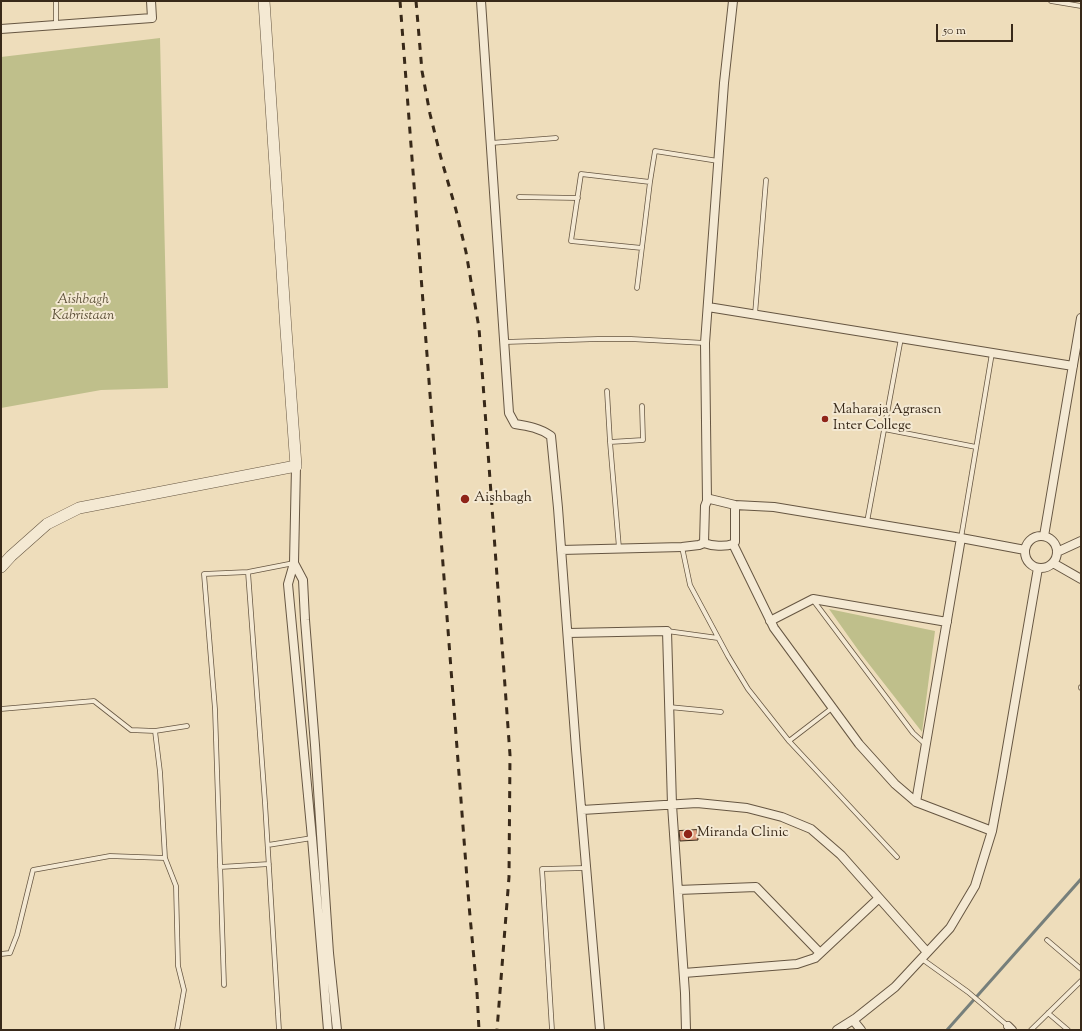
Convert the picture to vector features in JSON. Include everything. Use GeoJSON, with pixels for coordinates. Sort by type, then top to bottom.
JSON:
{"type":"FeatureCollection","features":[{"type":"Feature","properties":{"kind":"street"},"geometry":{"type":"LineString","coordinates":[[1,30],[152,18],[151,1]]}},
{"type":"Feature","properties":{"kind":"street"},"geometry":{"type":"LineString","coordinates":[[264,1],[296,466],[294,563],[288,584],[312,838],[328,1030]]}},
{"type":"Feature","properties":{"kind":"street"},"geometry":{"type":"LineString","coordinates":[[480,1],[509,413],[515,424],[534,427],[551,436],[600,1030]]}},
{"type":"Feature","properties":{"kind":"street"},"geometry":{"type":"LineString","coordinates":[[704,542],[705,506],[707,501],[705,343],[724,83],[732,1]]}},
{"type":"Feature","properties":{"kind":"street"},"geometry":{"type":"LineString","coordinates":[[708,307],[1073,366]]}},
{"type":"Feature","properties":{"kind":"street"},"geometry":{"type":"LineString","coordinates":[[1044,536],[1081,318]]}},
{"type":"Feature","properties":{"kind":"street"},"geometry":{"type":"LineString","coordinates":[[1,567],[11,556],[47,524],[79,508],[296,466]]}},
{"type":"Feature","properties":{"kind":"street"},"geometry":{"type":"LineString","coordinates":[[707,501],[710,500],[735,506],[774,507],[1025,550]]}},
{"type":"Feature","properties":{"kind":"street"},"geometry":{"type":"LineString","coordinates":[[735,506],[735,542],[733,544],[770,621],[859,744],[895,784],[916,802],[992,831]]}},
{"type":"Feature","properties":{"kind":"street"},"geometry":{"type":"LineString","coordinates":[[1044,536],[1052,540],[1056,545],[1057,552],[1053,563],[1048,567],[1041,569],[1029,564],[1025,558],[1025,550],[1025,547],[1029,541],[1034,537],[1044,536]]}},
{"type":"Feature","properties":{"kind":"street"},"geometry":{"type":"LineString","coordinates":[[916,802],[961,538]]}},
{"type":"Feature","properties":{"kind":"street"},"geometry":{"type":"LineString","coordinates":[[1057,552],[1081,541]]}},
{"type":"Feature","properties":{"kind":"street"},"geometry":{"type":"LineString","coordinates":[[561,550],[682,547],[699,545],[704,542]]}},
{"type":"Feature","properties":{"kind":"street"},"geometry":{"type":"LineString","coordinates":[[704,542],[710,545],[730,546],[733,544]]}},
{"type":"Feature","properties":{"kind":"street"},"geometry":{"type":"LineString","coordinates":[[294,563],[303,580],[316,745],[329,953],[338,1030]]}},
{"type":"Feature","properties":{"kind":"street"},"geometry":{"type":"LineString","coordinates":[[1053,563],[1081,578]]}},
{"type":"Feature","properties":{"kind":"street"},"geometry":{"type":"LineString","coordinates":[[837,1030],[853,1020],[895,988],[950,928],[974,886],[992,831],[1038,568]]}},
{"type":"Feature","properties":{"kind":"street"},"geometry":{"type":"LineString","coordinates":[[770,621],[813,599],[947,622]]}},
{"type":"Feature","properties":{"kind":"street"},"geometry":{"type":"LineString","coordinates":[[568,633],[667,631],[672,805],[684,973],[686,1030]]}},
{"type":"Feature","properties":{"kind":"street"},"geometry":{"type":"LineString","coordinates":[[582,810],[697,803],[747,808],[782,817],[811,829],[841,855],[879,898],[924,955]]}},
{"type":"Feature","properties":{"kind":"street"},"geometry":{"type":"LineString","coordinates":[[678,890],[756,887],[820,953]]}},
{"type":"Feature","properties":{"kind":"street"},"geometry":{"type":"LineString","coordinates":[[684,973],[798,964],[815,958],[879,898]]}},
{"type":"Feature","properties":{"kind":"street"},"geometry":{"type":"LineString","coordinates":[[853,1020],[861,1030]]}},
{"type":"Feature","properties":{"kind":"lane"},"geometry":{"type":"LineString","coordinates":[[56,1],[56,26]]}},
{"type":"Feature","properties":{"kind":"lane"},"geometry":{"type":"LineString","coordinates":[[1051,1],[1081,6]]}},
{"type":"Feature","properties":{"kind":"lane"},"geometry":{"type":"LineString","coordinates":[[490,143],[556,138]]}},
{"type":"Feature","properties":{"kind":"lane"},"geometry":{"type":"LineString","coordinates":[[637,288],[654,151],[719,162]]}},
{"type":"Feature","properties":{"kind":"lane"},"geometry":{"type":"LineString","coordinates":[[642,248],[571,241],[581,174],[650,182]]}},
{"type":"Feature","properties":{"kind":"lane"},"geometry":{"type":"LineString","coordinates":[[754,315],[766,180]]}},
{"type":"Feature","properties":{"kind":"lane"},"geometry":{"type":"LineString","coordinates":[[519,197],[578,198]]}},
{"type":"Feature","properties":{"kind":"lane"},"geometry":{"type":"LineString","coordinates":[[867,522],[901,338]]}},
{"type":"Feature","properties":{"kind":"lane"},"geometry":{"type":"LineString","coordinates":[[504,342],[624,339],[705,343]]}},
{"type":"Feature","properties":{"kind":"lane"},"geometry":{"type":"LineString","coordinates":[[961,538],[992,353]]}},
{"type":"Feature","properties":{"kind":"lane"},"geometry":{"type":"LineString","coordinates":[[607,391],[619,548]]}},
{"type":"Feature","properties":{"kind":"lane"},"geometry":{"type":"LineString","coordinates":[[610,442],[642,440],[642,406]]}},
{"type":"Feature","properties":{"kind":"lane"},"geometry":{"type":"LineString","coordinates":[[884,429],[976,447]]}},
{"type":"Feature","properties":{"kind":"lane"},"geometry":{"type":"LineString","coordinates":[[682,547],[690,585],[728,656],[748,689],[789,741],[897,856]]}},
{"type":"Feature","properties":{"kind":"lane"},"geometry":{"type":"LineString","coordinates":[[224,985],[215,709],[204,574],[248,572],[294,563]]}},
{"type":"Feature","properties":{"kind":"lane"},"geometry":{"type":"LineString","coordinates":[[248,572],[268,845],[279,1030]]}},
{"type":"Feature","properties":{"kind":"lane"},"geometry":{"type":"LineString","coordinates":[[813,599],[913,733],[926,745]]}},
{"type":"Feature","properties":{"kind":"lane"},"geometry":{"type":"LineString","coordinates":[[667,631],[718,638]]}},
{"type":"Feature","properties":{"kind":"lane"},"geometry":{"type":"LineString","coordinates":[[1,709],[94,701],[131,730],[155,731],[186,726]]}},
{"type":"Feature","properties":{"kind":"lane"},"geometry":{"type":"LineString","coordinates":[[669,707],[721,712]]}},
{"type":"Feature","properties":{"kind":"lane"},"geometry":{"type":"LineString","coordinates":[[789,741],[832,708]]}},
{"type":"Feature","properties":{"kind":"lane"},"geometry":{"type":"LineString","coordinates":[[155,731],[160,772],[165,858],[176,886],[178,966],[184,990],[177,1030]]}},
{"type":"Feature","properties":{"kind":"lane"},"geometry":{"type":"LineString","coordinates":[[268,845],[312,838]]}},
{"type":"Feature","properties":{"kind":"lane"},"geometry":{"type":"LineString","coordinates":[[1,954],[10,953],[17,935],[33,870],[110,856],[165,858]]}},
{"type":"Feature","properties":{"kind":"lane"},"geometry":{"type":"LineString","coordinates":[[220,867],[269,864]]}},
{"type":"Feature","properties":{"kind":"lane"},"geometry":{"type":"LineString","coordinates":[[552,1030],[542,869],[586,868]]}},
{"type":"Feature","properties":{"kind":"lane"},"geometry":{"type":"LineString","coordinates":[[1047,940],[1081,969]]}},
{"type":"Feature","properties":{"kind":"lane"},"geometry":{"type":"LineString","coordinates":[[924,955],[1010,1028]]}},
{"type":"Feature","properties":{"kind":"lane"},"geometry":{"type":"LineString","coordinates":[[1031,1030],[1081,981]]}},
{"type":"Feature","properties":{"kind":"lane"},"geometry":{"type":"LineString","coordinates":[[1048,1013],[1068,1030]]}},
{"type":"Feature","properties":{"kind":"green space","name":"Aishbagh Kabristaan"},"geometry":{"type":"Polygon","coordinates":[[[160,38],[168,388],[101,390],[1,408],[1,57],[160,38]]]}},
{"type":"Feature","properties":{"kind":"green space"},"geometry":{"type":"Polygon","coordinates":[[[829,609],[935,631],[922,732],[861,654],[829,609]]]}},
{"type":"Feature","properties":{"kind":"building"},"geometry":{"type":"Polygon","coordinates":[[[697,830],[698,840],[680,841],[679,831],[697,830]]]}},
{"type":"Feature","properties":{"kind":"waterway"},"geometry":{"type":"LineString","coordinates":[[947,1030],[1081,879]]}},
{"type":"Feature","properties":{"kind":"railway"},"geometry":{"type":"LineString","coordinates":[[400,1],[479,1030]]}},
{"type":"Feature","properties":{"kind":"railway"},"geometry":{"type":"LineString","coordinates":[[416,1],[422,71],[430,114],[466,252],[479,328],[510,755],[509,877],[497,1030]]}},
{"type":"Feature","properties":{"kind":"place","name":"Maharaja Agrasen Inter College"},"geometry":{"type":"Point","coordinates":[825,419]}},
{"type":"Feature","properties":{"kind":"place","name":"Aishbagh"},"geometry":{"type":"Point","coordinates":[465,499]}},
{"type":"Feature","properties":{"kind":"place","name":"Miranda Clinic"},"geometry":{"type":"Point","coordinates":[688,834]}}]}
